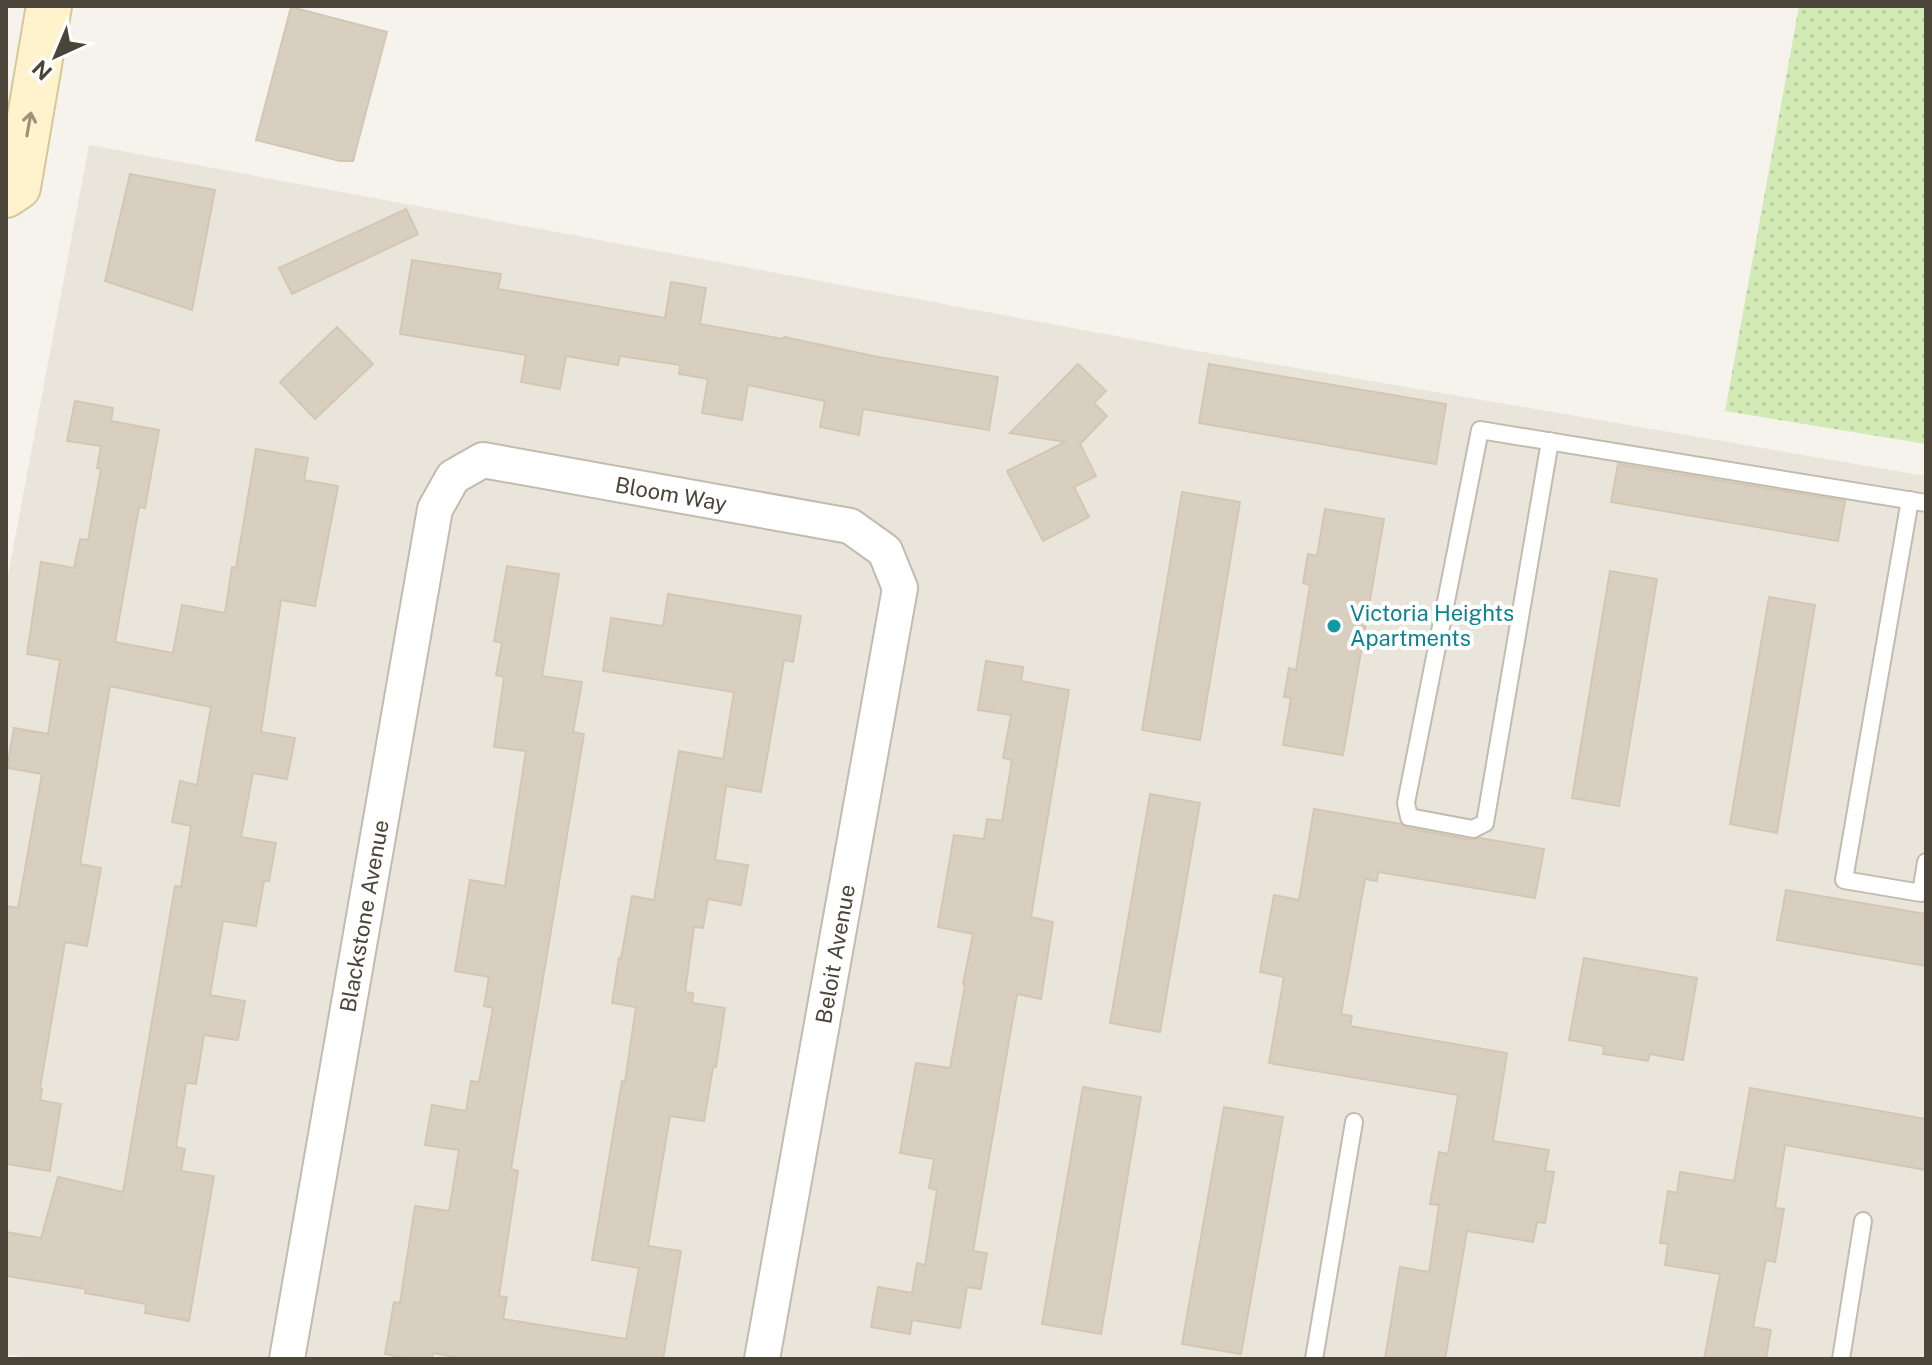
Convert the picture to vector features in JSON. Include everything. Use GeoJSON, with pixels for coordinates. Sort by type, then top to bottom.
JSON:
{"type":"FeatureCollection","features":[{"type":"Feature","properties":{"kind":"street"},"geometry":{"type":"LineString","coordinates":[[6,195],[18,187],[49,6]]}},
{"type":"Feature","properties":{"kind":"street","name":"Bloom Way"},"geometry":{"type":"LineString","coordinates":[[453,477],[483,460],[850,526],[885,551]]}},
{"type":"Feature","properties":{"kind":"street","name":"Blackstone Avenue"},"geometry":{"type":"LineString","coordinates":[[287,1359],[435,509],[453,477]]}},
{"type":"Feature","properties":{"kind":"street","name":"Beloit Avenue"},"geometry":{"type":"LineString","coordinates":[[762,1359],[900,588],[885,551]]}},
{"type":"Feature","properties":{"kind":"lane"},"geometry":{"type":"LineString","coordinates":[[1550,441],[1485,823],[1473,829],[1409,817],[1406,803],[1480,430],[1550,441],[1918,502],[1844,880],[1921,893],[1926,862]]}},
{"type":"Feature","properties":{"kind":"lane"},"geometry":{"type":"LineString","coordinates":[[1314,1359],[1354,1122]]}},
{"type":"Feature","properties":{"kind":"lane"},"geometry":{"type":"LineString","coordinates":[[1841,1359],[1863,1221]]}},
{"type":"Feature","properties":{"kind":"shaded area"},"geometry":{"type":"Polygon","coordinates":[[[89,145],[1191,350],[1926,476],[1926,1359],[34,1359],[6,1354],[6,586],[89,145]]]}},
{"type":"Feature","properties":{"kind":"green space"},"geometry":{"type":"Polygon","coordinates":[[[1799,6],[1926,6],[1926,444],[1725,411],[1799,6]]]}},
{"type":"Feature","properties":{"kind":"building"},"geometry":{"type":"Polygon","coordinates":[[[291,7],[387,32],[353,161],[340,161],[256,140],[291,7]]]}},
{"type":"Feature","properties":{"kind":"building"},"geometry":{"type":"Polygon","coordinates":[[[130,174],[215,190],[192,310],[105,281],[130,174]]]}},
{"type":"Feature","properties":{"kind":"building"},"geometry":{"type":"Polygon","coordinates":[[[406,209],[418,234],[292,294],[279,268],[406,209]]]}},
{"type":"Feature","properties":{"kind":"building"},"geometry":{"type":"Polygon","coordinates":[[[412,260],[501,274],[498,289],[665,318],[671,282],[706,288],[700,324],[998,377],[989,430],[863,409],[859,435],[820,427],[825,401],[748,385],[742,420],[702,413],[708,379],[679,374],[680,365],[620,356],[618,365],[566,356],[560,389],[521,382],[526,355],[400,334],[412,260]]]}},
{"type":"Feature","properties":{"kind":"building"},"geometry":{"type":"Polygon","coordinates":[[[337,327],[373,364],[315,419],[280,382],[337,327]]]}},
{"type":"Feature","properties":{"kind":"building"},"geometry":{"type":"Polygon","coordinates":[[[1078,364],[1106,391],[1094,403],[1107,416],[1080,444],[1096,476],[1074,487],[1089,517],[1043,541],[1007,471],[1065,442],[1010,433],[1078,364]]]}},
{"type":"Feature","properties":{"kind":"building"},"geometry":{"type":"Polygon","coordinates":[[[1209,364],[1446,404],[1436,464],[1199,423],[1209,364]]]}},
{"type":"Feature","properties":{"kind":"building"},"geometry":{"type":"Polygon","coordinates":[[[75,401],[113,408],[111,421],[159,430],[145,508],[139,507],[115,642],[173,653],[182,605],[225,613],[232,567],[236,568],[256,449],[308,458],[304,480],[338,486],[315,606],[281,600],[261,732],[295,738],[287,779],[253,773],[241,837],[276,843],[269,881],[264,881],[256,926],[223,921],[210,995],[245,1001],[238,1040],[204,1035],[196,1084],[186,1083],[176,1147],[185,1149],[181,1171],[214,1176],[189,1321],[145,1313],[146,1304],[85,1293],[86,1289],[6,1276],[6,1232],[41,1238],[58,1177],[123,1192],[175,886],[181,887],[191,826],[172,822],[180,781],[197,785],[211,707],[110,686],[80,864],[101,868],[87,946],[65,942],[40,1088],[40,1100],[61,1104],[50,1171],[6,1164],[6,906],[18,908],[42,774],[7,768],[14,728],[48,734],[60,660],[27,654],[41,562],[74,568],[80,539],[88,540],[101,469],[97,468],[101,446],[67,441],[75,401]]]}},
{"type":"Feature","properties":{"kind":"building"},"geometry":{"type":"Polygon","coordinates":[[[1618,464],[1845,501],[1838,541],[1611,502],[1618,464]]]}},
{"type":"Feature","properties":{"kind":"building"},"geometry":{"type":"Polygon","coordinates":[[[1182,492],[1240,502],[1200,740],[1142,730],[1182,492]]]}},
{"type":"Feature","properties":{"kind":"building","name":"Victoria Heights Apartments"},"geometry":{"type":"Polygon","coordinates":[[[1325,509],[1384,519],[1343,755],[1283,745],[1291,698],[1284,697],[1289,668],[1296,670],[1310,585],[1303,583],[1308,554],[1317,556],[1325,509]]]}},
{"type":"Feature","properties":{"kind":"building"},"geometry":{"type":"Polygon","coordinates":[[[507,566],[559,574],[542,676],[582,682],[573,732],[584,734],[511,1169],[518,1171],[499,1296],[507,1297],[503,1319],[626,1339],[639,1268],[592,1260],[636,1007],[612,1003],[619,958],[632,896],[654,900],[679,751],[723,759],[734,692],[603,671],[611,618],[663,626],[668,594],[801,616],[793,662],[784,660],[761,792],[726,786],[715,860],[748,865],[741,905],[708,899],[703,928],[694,927],[685,992],[693,993],[692,1003],[725,1008],[704,1121],[670,1116],[648,1246],[681,1251],[663,1359],[465,1359],[433,1353],[432,1359],[411,1359],[385,1354],[394,1302],[400,1303],[415,1206],[449,1211],[459,1150],[425,1145],[432,1105],[466,1111],[471,1081],[479,1082],[493,1008],[484,1006],[489,977],[455,971],[470,880],[505,886],[526,751],[494,747],[504,677],[496,675],[502,643],[494,641],[507,566]]]}},
{"type":"Feature","properties":{"kind":"building"},"geometry":{"type":"Polygon","coordinates":[[[1610,571],[1657,579],[1619,806],[1572,798],[1610,571]]]}},
{"type":"Feature","properties":{"kind":"building"},"geometry":{"type":"Polygon","coordinates":[[[1769,597],[1815,605],[1777,833],[1730,824],[1769,597]]]}},
{"type":"Feature","properties":{"kind":"building"},"geometry":{"type":"Polygon","coordinates":[[[986,661],[1023,667],[1021,681],[1069,690],[1031,917],[1053,922],[1041,999],[1017,994],[973,1251],[987,1253],[981,1289],[967,1287],[960,1328],[912,1320],[910,1334],[871,1327],[878,1287],[912,1293],[917,1263],[925,1265],[937,1190],[929,1188],[934,1159],[900,1153],[916,1063],[950,1068],[965,985],[973,934],[938,927],[954,835],[984,839],[987,819],[1002,821],[1012,760],[1003,758],[1011,715],[978,710],[986,661]]]}},
{"type":"Feature","properties":{"kind":"building"},"geometry":{"type":"Polygon","coordinates":[[[1150,794],[1200,803],[1160,1032],[1110,1023],[1150,794]]]}},
{"type":"Feature","properties":{"kind":"building"},"geometry":{"type":"Polygon","coordinates":[[[1314,809],[1471,840],[1480,838],[1544,849],[1535,898],[1378,872],[1377,881],[1365,879],[1341,1014],[1352,1016],[1350,1026],[1507,1053],[1493,1141],[1549,1150],[1545,1171],[1554,1172],[1545,1223],[1537,1222],[1533,1242],[1467,1231],[1445,1359],[1385,1359],[1400,1267],[1429,1272],[1439,1205],[1430,1204],[1439,1152],[1448,1154],[1458,1095],[1269,1063],[1284,977],[1260,972],[1274,895],[1299,900],[1314,809]]]}},
{"type":"Feature","properties":{"kind":"building"},"geometry":{"type":"Polygon","coordinates":[[[1786,890],[1926,914],[1926,966],[1777,940],[1786,890]]]}},
{"type":"Feature","properties":{"kind":"building"},"geometry":{"type":"Polygon","coordinates":[[[1584,958],[1697,978],[1683,1060],[1650,1054],[1648,1061],[1603,1054],[1604,1046],[1569,1040],[1584,958]]]}},
{"type":"Feature","properties":{"kind":"building"},"geometry":{"type":"Polygon","coordinates":[[[1083,1087],[1141,1097],[1101,1334],[1042,1324],[1083,1087]]]}},
{"type":"Feature","properties":{"kind":"building"},"geometry":{"type":"Polygon","coordinates":[[[1750,1088],[1926,1119],[1926,1170],[1785,1145],[1775,1208],[1784,1209],[1775,1262],[1766,1260],[1753,1327],[1771,1330],[1766,1359],[1704,1359],[1720,1274],[1665,1265],[1668,1244],[1660,1243],[1668,1191],[1677,1193],[1680,1172],[1734,1181],[1750,1088]]]}},
{"type":"Feature","properties":{"kind":"building"},"geometry":{"type":"Polygon","coordinates":[[[1224,1107],[1283,1117],[1241,1354],[1182,1344],[1224,1107]]]}},
{"type":"Feature","properties":{"kind":"place","name":"Victoria Heights Apartments"},"geometry":{"type":"Point","coordinates":[1334,626]}}]}
